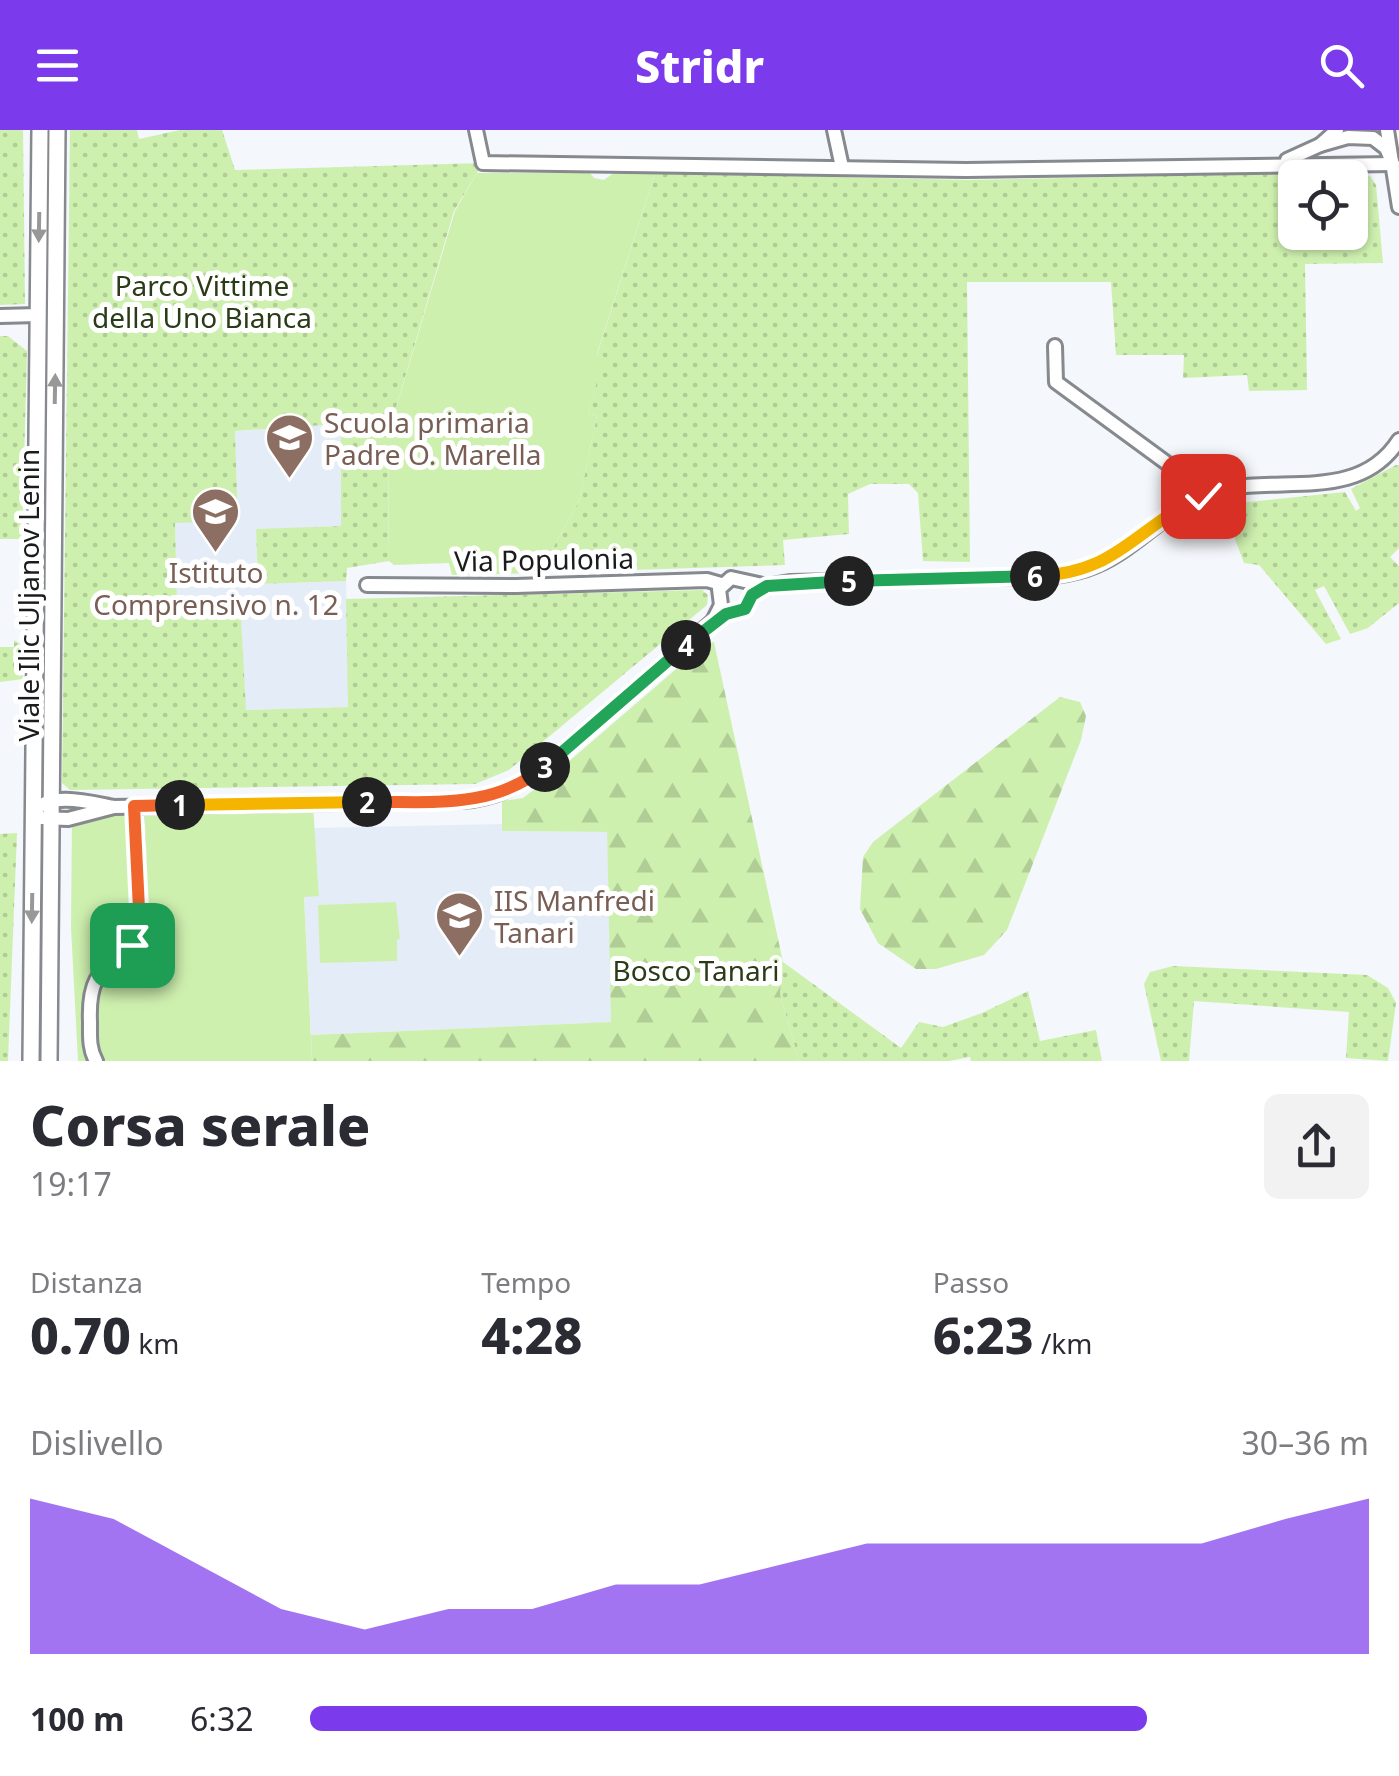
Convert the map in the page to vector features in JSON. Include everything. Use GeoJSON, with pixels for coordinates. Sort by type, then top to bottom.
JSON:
{"type":"FeatureCollection","features":[{"type":"Feature","properties":{"kind":"main road","name":"Viale Ilic Uljanov Lenin"},"geometry":{"type":"LineString","coordinates":[[31,1061],[40,130]]}},
{"type":"Feature","properties":{"kind":"main road","name":"Viale Ilic Uljanov Lenin"},"geometry":{"type":"LineString","coordinates":[[49,1061],[58,130]]}},
{"type":"Feature","properties":{"kind":"street"},"geometry":{"type":"LineString","coordinates":[[476,130],[483,163],[966,170],[1393,164]]}},
{"type":"Feature","properties":{"kind":"street"},"geometry":{"type":"LineString","coordinates":[[834,130],[842,167]]}},
{"type":"Feature","properties":{"kind":"street"},"geometry":{"type":"LineString","coordinates":[[1320,145],[1338,130]]}},
{"type":"Feature","properties":{"kind":"street"},"geometry":{"type":"LineString","coordinates":[[1387,130],[1399,207]]}},
{"type":"Feature","properties":{"kind":"street"},"geometry":{"type":"LineString","coordinates":[[1275,164],[1348,138],[1373,138],[1386,148],[1393,164]]}},
{"type":"Feature","properties":{"kind":"street"},"geometry":{"type":"LineString","coordinates":[[0,316],[38,315]]}},
{"type":"Feature","properties":{"kind":"street"},"geometry":{"type":"LineString","coordinates":[[1055,346],[1056,382],[1183,475],[1201,497]]}},
{"type":"Feature","properties":{"kind":"street"},"geometry":{"type":"LineString","coordinates":[[750,589],[792,582],[1068,574],[1113,557],[1158,522],[1201,497],[1240,487],[1348,479],[1378,463],[1399,440]]}},
{"type":"Feature","properties":{"kind":"street"},"geometry":{"type":"LineString","coordinates":[[725,608],[718,594],[722,584],[737,578],[750,589]]}},
{"type":"Feature","properties":{"kind":"street","name":"Via Populonia"},"geometry":{"type":"LineString","coordinates":[[366,586],[707,580],[722,584]]}},
{"type":"Feature","properties":{"kind":"street"},"geometry":{"type":"LineString","coordinates":[[725,608],[745,609],[750,589]]}},
{"type":"Feature","properties":{"kind":"street"},"geometry":{"type":"LineString","coordinates":[[114,807],[52,801],[41,803],[34,810],[41,818],[68,819],[114,807],[462,801],[491,797],[523,784],[552,762],[725,608]]}},
{"type":"Feature","properties":{"kind":"street"},"geometry":{"type":"LineString","coordinates":[[96,1061],[91,1048],[90,989],[100,972],[132,945],[140,930],[134,806]]}},
{"type":"Feature","properties":{"kind":"shaded area","name":"Istituto Comprensivo n. 12"},"geometry":{"type":"Polygon","coordinates":[[[342,424],[341,526],[256,530],[258,584],[346,581],[349,707],[245,710],[240,600],[177,602],[175,522],[238,521],[235,431],[342,424]]]}},
{"type":"Feature","properties":{"kind":"shaded area","name":"IIS Manfredi Tanari"},"geometry":{"type":"Polygon","coordinates":[[[502,824],[503,831],[607,832],[612,1022],[311,1035],[304,896],[319,895],[314,828],[502,824]]]}},
{"type":"Feature","properties":{"kind":"green space"},"geometry":{"type":"Polygon","coordinates":[[[0,130],[23,130],[25,304],[0,305],[0,130]]]}},
{"type":"Feature","properties":{"kind":"green space","name":"Parco Vittime della Uno Bianca"},"geometry":{"type":"Polygon","coordinates":[[[70,130],[137,130],[139,139],[180,130],[222,130],[235,170],[483,163],[454,211],[388,435],[389,561],[347,568],[346,581],[258,584],[256,529],[341,526],[341,424],[235,431],[238,521],[175,523],[177,601],[240,599],[246,710],[348,707],[346,599],[702,590],[708,595],[707,605],[509,770],[475,784],[70,790],[62,783],[70,130]]]}},
{"type":"Feature","properties":{"kind":"green space"},"geometry":{"type":"Polygon","coordinates":[[[615,172],[655,173],[597,354],[604,357],[588,413],[597,416],[579,501],[539,573],[452,575],[449,563],[394,565],[389,561],[388,435],[455,211],[477,173],[590,173],[604,180],[615,172]]]}},
{"type":"Feature","properties":{"kind":"green space"},"geometry":{"type":"Polygon","coordinates":[[[655,173],[968,180],[1278,174],[1278,250],[1368,250],[1368,176],[1376,185],[1383,263],[1305,264],[1307,390],[1249,391],[1247,375],[1183,378],[1184,355],[1116,355],[1111,282],[967,282],[970,562],[923,561],[918,493],[909,484],[870,484],[848,494],[849,534],[783,540],[785,565],[539,573],[579,501],[597,416],[588,413],[603,357],[597,355],[655,173]]]}},
{"type":"Feature","properties":{"kind":"green space"},"geometry":{"type":"Polygon","coordinates":[[[0,336],[8,336],[27,351],[22,539],[0,539],[0,336]]]}},
{"type":"Feature","properties":{"kind":"green space"},"geometry":{"type":"Polygon","coordinates":[[[1396,465],[1399,548],[1390,557],[1399,566],[1399,603],[1368,628],[1350,634],[1324,586],[1315,590],[1341,639],[1326,644],[1259,565],[1244,563],[1225,512],[1229,504],[1345,492],[1356,511],[1360,508],[1351,489],[1396,465]]]}},
{"type":"Feature","properties":{"kind":"green space"},"geometry":{"type":"Polygon","coordinates":[[[14,640],[22,645],[23,679],[0,682],[0,647],[14,647],[14,640]]]}},
{"type":"Feature","properties":{"kind":"green space","name":"Bosco Tanari"},"geometry":{"type":"Polygon","coordinates":[[[714,642],[783,962],[780,994],[799,1061],[312,1061],[311,1035],[611,1022],[607,832],[502,831],[502,801],[523,798],[704,645],[714,642]]]}},
{"type":"Feature","properties":{"kind":"green space"},"geometry":{"type":"Polygon","coordinates":[[[1060,697],[1080,702],[1086,716],[1081,740],[1007,930],[984,955],[936,969],[916,969],[878,943],[860,909],[863,857],[873,842],[1060,697]]]}},
{"type":"Feature","properties":{"kind":"green space"},"geometry":{"type":"Polygon","coordinates":[[[313,805],[319,896],[304,897],[312,1061],[78,1061],[71,928],[72,812],[313,805]]]}},
{"type":"Feature","properties":{"kind":"green space"},"geometry":{"type":"Polygon","coordinates":[[[17,833],[8,1061],[0,1061],[0,834],[17,833]]]}},
{"type":"Feature","properties":{"kind":"green space"},"geometry":{"type":"Polygon","coordinates":[[[396,902],[400,939],[397,961],[320,963],[318,905],[396,902]]]}},
{"type":"Feature","properties":{"kind":"green space"},"geometry":{"type":"Polygon","coordinates":[[[783,962],[901,1048],[919,1022],[943,1027],[1028,991],[1040,1041],[1096,1030],[1102,1061],[971,1061],[970,1057],[949,1061],[799,1061],[780,994],[783,962]]]}},
{"type":"Feature","properties":{"kind":"green space"},"geometry":{"type":"Polygon","coordinates":[[[1173,966],[1367,975],[1388,988],[1396,1003],[1388,1061],[1346,1058],[1349,1012],[1194,1001],[1189,1061],[1161,1061],[1144,984],[1150,972],[1173,966]]]}},
{"type":"Feature","properties":{"kind":"place","name":"Scuola primaria Padre O. Marella"},"geometry":{"type":"Point","coordinates":[289,480]}},
{"type":"Feature","properties":{"kind":"place","name":"Istituto Comprensivo n. 12"},"geometry":{"type":"Point","coordinates":[216,554]}},
{"type":"Feature","properties":{"kind":"place","name":"IIS Manfredi Tanari"},"geometry":{"type":"Point","coordinates":[459,958]}},
{"type":"Feature","properties":{"kind":"route"},"geometry":{"type":"LineString","coordinates":[[132,945],[140,930],[134,806],[462,801],[491,797],[538,773],[714,621],[745,609],[752,595],[767,586],[792,582],[1068,574],[1102,564],[1180,507],[1203,496]]}}]}
